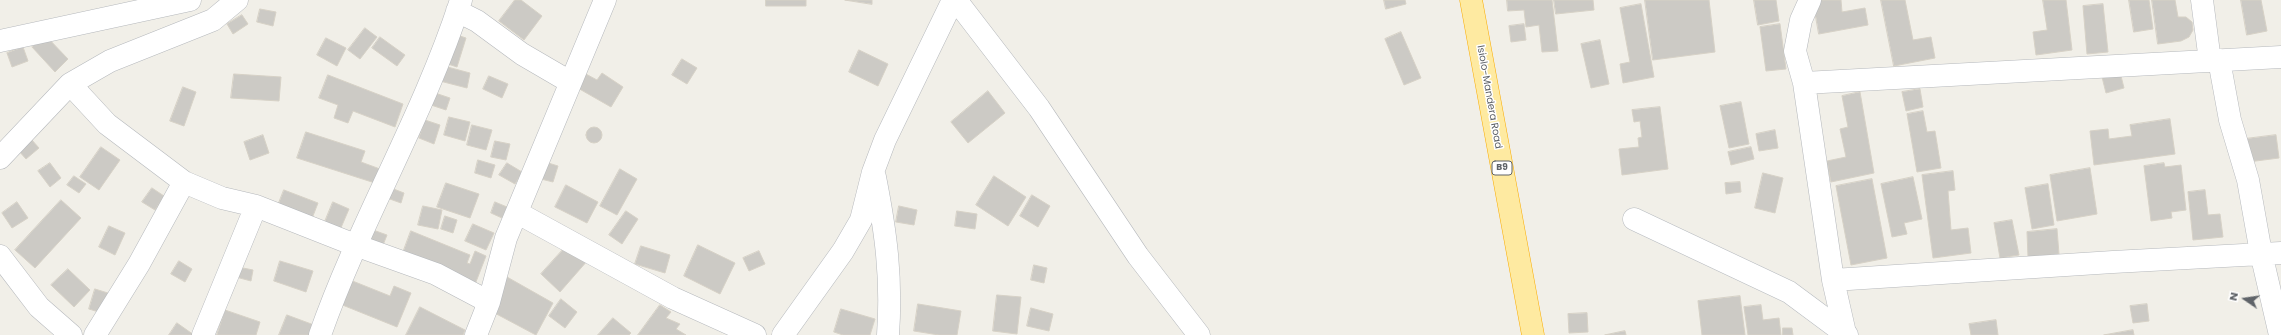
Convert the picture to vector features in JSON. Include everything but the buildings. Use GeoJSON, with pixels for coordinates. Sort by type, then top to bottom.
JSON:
{"type":"FeatureCollection","features":[{"type":"Feature","properties":{"kind":"highway","name":"Isiolo-Mandera Road"},"geometry":{"type":"LineString","coordinates":[[1471,0],[1533,335]]}},
{"type":"Feature","properties":{"kind":"street"},"geometry":{"type":"LineString","coordinates":[[0,41],[100,18],[190,0]]}},
{"type":"Feature","properties":{"kind":"street"},"geometry":{"type":"LineString","coordinates":[[0,158],[70,84],[110,62],[213,20],[237,0]]}},
{"type":"Feature","properties":{"kind":"street"},"geometry":{"type":"LineString","coordinates":[[476,335],[489,302],[506,238],[518,213],[570,82],[605,0]]}},
{"type":"Feature","properties":{"kind":"street"},"geometry":{"type":"LineString","coordinates":[[783,335],[843,251],[861,220],[874,172],[887,134],[953,0]]}},
{"type":"Feature","properties":{"kind":"street"},"geometry":{"type":"LineString","coordinates":[[956,0],[1039,108],[1138,256],[1199,335]]}},
{"type":"Feature","properties":{"kind":"street"},"geometry":{"type":"LineString","coordinates":[[1810,0],[1801,20],[1795,51],[1804,83],[1834,280],[1846,334]]}},
{"type":"Feature","properties":{"kind":"street"},"geometry":{"type":"LineString","coordinates":[[2202,0],[2230,120],[2271,253],[2280,335]]}},
{"type":"Feature","properties":{"kind":"street"},"geometry":{"type":"LineString","coordinates":[[320,335],[355,245],[400,149],[459,6],[522,54],[570,82]]}},
{"type":"Feature","properties":{"kind":"street"},"geometry":{"type":"LineString","coordinates":[[1804,83],[2281,57]]}},
{"type":"Feature","properties":{"kind":"street"},"geometry":{"type":"LineString","coordinates":[[70,84],[107,124],[184,182],[222,198],[256,206],[355,245],[436,274],[489,302]]}},
{"type":"Feature","properties":{"kind":"street"},"geometry":{"type":"LineString","coordinates":[[874,172],[886,235],[890,276],[888,335]]}},
{"type":"Feature","properties":{"kind":"street"},"geometry":{"type":"LineString","coordinates":[[96,335],[142,258],[184,182]]}},
{"type":"Feature","properties":{"kind":"street"},"geometry":{"type":"LineString","coordinates":[[203,335],[256,206]]}},
{"type":"Feature","properties":{"kind":"street"},"geometry":{"type":"LineString","coordinates":[[518,213],[673,298],[755,335]]}},
{"type":"Feature","properties":{"kind":"street"},"geometry":{"type":"LineString","coordinates":[[1634,219],[1789,292],[1846,334]]}},
{"type":"Feature","properties":{"kind":"street"},"geometry":{"type":"LineString","coordinates":[[1834,280],[2271,253]]}},
{"type":"Feature","properties":{"kind":"street"},"geometry":{"type":"LineString","coordinates":[[0,256],[39,308],[71,335]]}}]}
